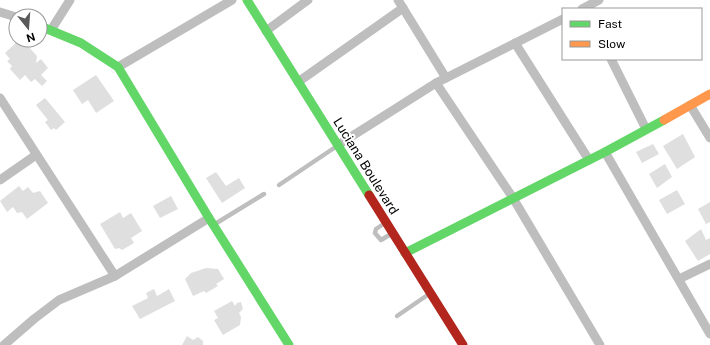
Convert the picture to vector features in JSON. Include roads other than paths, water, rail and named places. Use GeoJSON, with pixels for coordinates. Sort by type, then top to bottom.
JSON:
{"type":"FeatureCollection","features":[{"type":"Feature","properties":{"kind":"street"},"geometry":{"type":"LineString","coordinates":[[51,30],[70,0]]}},
{"type":"Feature","properties":{"kind":"street"},"geometry":{"type":"LineString","coordinates":[[118,67],[232,0]]}},
{"type":"Feature","properties":{"kind":"street","name":"Luciana Boulevard"},"geometry":{"type":"LineString","coordinates":[[247,0],[463,345]]}},
{"type":"Feature","properties":{"kind":"street"},"geometry":{"type":"LineString","coordinates":[[266,31],[308,0]]}},
{"type":"Feature","properties":{"kind":"street"},"geometry":{"type":"LineString","coordinates":[[585,8],[599,0]]}},
{"type":"Feature","properties":{"kind":"street"},"geometry":{"type":"LineString","coordinates":[[298,82],[400,4],[446,78]]}},
{"type":"Feature","properties":{"kind":"street"},"geometry":{"type":"LineString","coordinates":[[338,145],[436,83],[562,20]]}},
{"type":"Feature","properties":{"kind":"street"},"geometry":{"type":"LineString","coordinates":[[48,29],[84,44],[118,67],[211,221],[289,345]]}},
{"type":"Feature","properties":{"kind":"street"},"geometry":{"type":"LineString","coordinates":[[515,43],[589,160]]}},
{"type":"Feature","properties":{"kind":"street"},"geometry":{"type":"LineString","coordinates":[[612,60],[646,129]]}},
{"type":"Feature","properties":{"kind":"street"},"geometry":{"type":"LineString","coordinates":[[436,83],[513,198],[600,345]]}},
{"type":"Feature","properties":{"kind":"street"},"geometry":{"type":"LineString","coordinates":[[405,253],[605,152],[710,94]]}},
{"type":"Feature","properties":{"kind":"street"},"geometry":{"type":"LineString","coordinates":[[0,98],[115,276]]}},
{"type":"Feature","properties":{"kind":"street"},"geometry":{"type":"LineString","coordinates":[[690,105],[710,138]]}},
{"type":"Feature","properties":{"kind":"street"},"geometry":{"type":"LineString","coordinates":[[605,152],[680,279],[710,334]]}},
{"type":"Feature","properties":{"kind":"street"},"geometry":{"type":"LineString","coordinates":[[0,180],[36,155]]}},
{"type":"Feature","properties":{"kind":"street"},"geometry":{"type":"LineString","coordinates":[[4,345],[59,300],[115,276],[211,221]]}},
{"type":"Feature","properties":{"kind":"street"},"geometry":{"type":"LineString","coordinates":[[680,279],[710,264]]}},
{"type":"Feature","properties":{"kind":"lane"},"geometry":{"type":"LineString","coordinates":[[279,185],[338,145]]}},
{"type":"Feature","properties":{"kind":"lane"},"geometry":{"type":"LineString","coordinates":[[211,221],[264,194]]}},
{"type":"Feature","properties":{"kind":"lane"},"geometry":{"type":"LineString","coordinates":[[386,222],[376,229],[376,233],[381,240],[393,233]]}},
{"type":"Feature","properties":{"kind":"lane"},"geometry":{"type":"LineString","coordinates":[[397,316],[430,294]]}}]}
